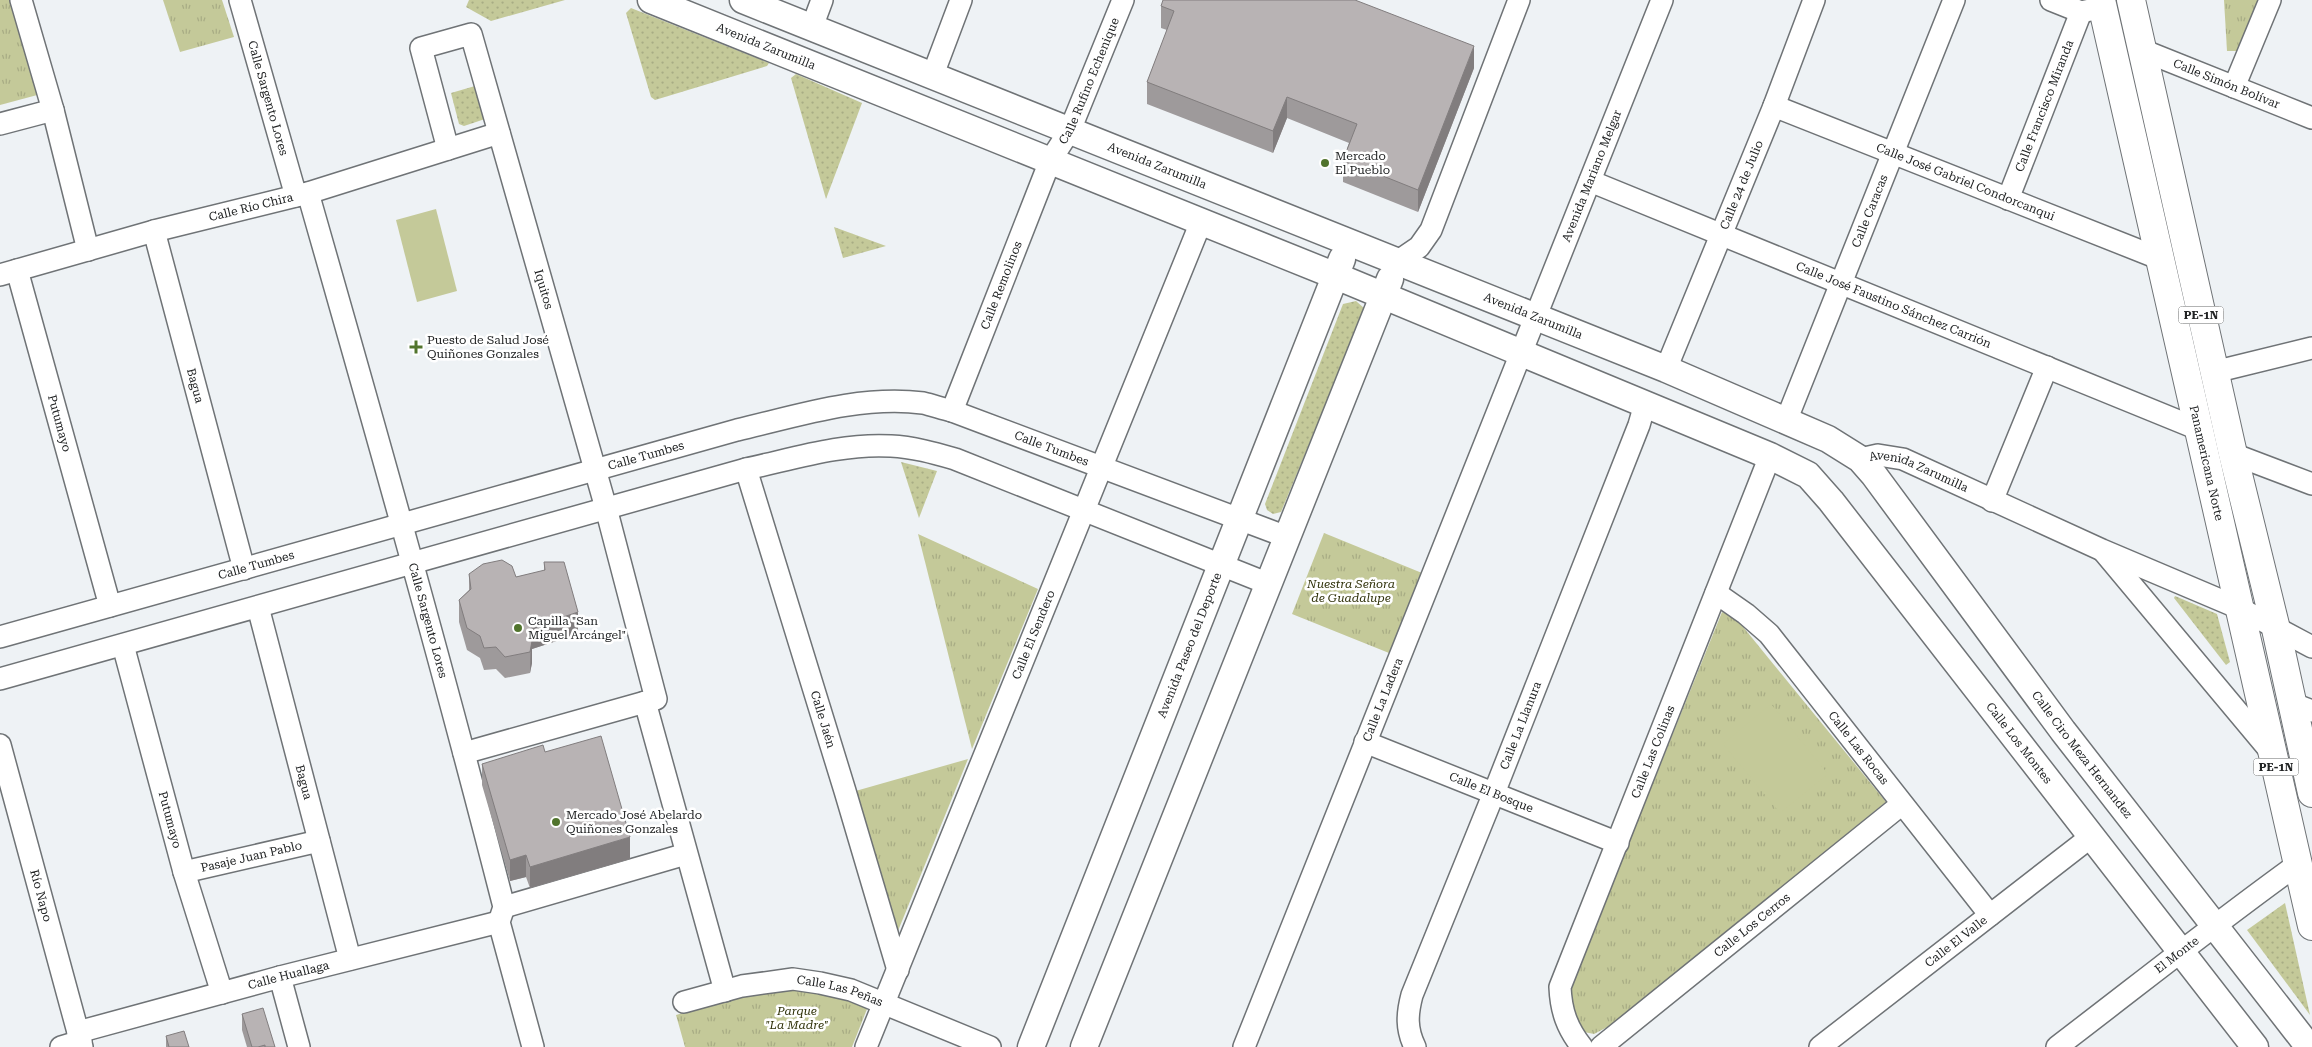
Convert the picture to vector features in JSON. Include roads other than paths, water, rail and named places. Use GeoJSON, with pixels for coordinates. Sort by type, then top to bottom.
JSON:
{"type":"FeatureCollection","features":[{"type":"Feature","properties":{"kind":"highway","name":"PE-1N"},"geometry":{"type":"LineString","coordinates":[[2131,0],[2233,454],[2276,630],[2302,707],[2312,793]]}},
{"type":"Feature","properties":{"kind":"highway","name":"Panamericana Norte"},"geometry":{"type":"LineString","coordinates":[[2095,6],[2158,258],[2312,926]]}},
{"type":"Feature","properties":{"kind":"main road","name":"Avenida Zarumilla"},"geometry":{"type":"LineString","coordinates":[[651,0],[1336,276],[1770,456]]}},
{"type":"Feature","properties":{"kind":"main road","name":"Avenida Zarumilla"},"geometry":{"type":"LineString","coordinates":[[742,0],[1397,262],[1535,315],[1828,439],[1860,459]]}},
{"type":"Feature","properties":{"kind":"main road","name":"Avenida Paseo del Deporte"},"geometry":{"type":"LineString","coordinates":[[1031,1047],[1348,242]]}},
{"type":"Feature","properties":{"kind":"main road"},"geometry":{"type":"LineString","coordinates":[[1084,1047],[1397,262]]}},
{"type":"Feature","properties":{"kind":"main road","name":"Calle Los Montes"},"geometry":{"type":"LineString","coordinates":[[1770,456],[1808,475],[1821,488],[2255,1047]]}},
{"type":"Feature","properties":{"kind":"main road","name":"Calle Ciro Meza Hernandez"},"geometry":{"type":"LineString","coordinates":[[1860,459],[1874,474],[2063,731],[2308,1047]]}},
{"type":"Feature","properties":{"kind":"street"},"geometry":{"type":"LineString","coordinates":[[22,0],[88,250]]}},
{"type":"Feature","properties":{"kind":"street","name":"Calle Sargento Lores"},"geometry":{"type":"LineString","coordinates":[[240,0],[302,195],[414,562],[464,753],[534,1047]]}},
{"type":"Feature","properties":{"kind":"street"},"geometry":{"type":"LineString","coordinates":[[812,27],[822,0]]}},
{"type":"Feature","properties":{"kind":"street"},"geometry":{"type":"LineString","coordinates":[[932,77],[961,0]]}},
{"type":"Feature","properties":{"kind":"street","name":"Calle Rufino Echenique"},"geometry":{"type":"LineString","coordinates":[[1050,161],[1070,130],[1123,0]]}},
{"type":"Feature","properties":{"kind":"street"},"geometry":{"type":"LineString","coordinates":[[1397,262],[1419,247],[1431,230],[1519,0]]}},
{"type":"Feature","properties":{"kind":"street","name":"Avenida Mariano Melgar"},"geometry":{"type":"LineString","coordinates":[[1520,352],[1662,0]]}},
{"type":"Feature","properties":{"kind":"street","name":"Calle 24 de Julio"},"geometry":{"type":"LineString","coordinates":[[1666,369],[1774,106],[1814,0]]}},
{"type":"Feature","properties":{"kind":"street","name":"Calle Caracas"},"geometry":{"type":"LineString","coordinates":[[1786,421],[1954,0]]}},
{"type":"Feature","properties":{"kind":"street"},"geometry":{"type":"LineString","coordinates":[[2051,0],[2095,6]]}},
{"type":"Feature","properties":{"kind":"street"},"geometry":{"type":"LineString","coordinates":[[2234,87],[2270,0]]}},
{"type":"Feature","properties":{"kind":"street","name":"Calle Francisco Miranda"},"geometry":{"type":"LineString","coordinates":[[2008,199],[2095,6]]}},
{"type":"Feature","properties":{"kind":"street","name":"Iquitos"},"geometry":{"type":"LineString","coordinates":[[448,149],[420,48],[471,34],[606,508],[686,854],[725,991]]}},
{"type":"Feature","properties":{"kind":"street","name":"Calle Simón Bolívar"},"geometry":{"type":"LineString","coordinates":[[2142,50],[2312,118]]}},
{"type":"Feature","properties":{"kind":"street","name":"Calle José Gabriel Condorcanqui"},"geometry":{"type":"LineString","coordinates":[[1774,106],[2158,258]]}},
{"type":"Feature","properties":{"kind":"street"},"geometry":{"type":"LineString","coordinates":[[0,124],[52,110]]}},
{"type":"Feature","properties":{"kind":"street","name":"Calle Río Chira"},"geometry":{"type":"LineString","coordinates":[[8,272],[154,231],[302,195],[499,133]]}},
{"type":"Feature","properties":{"kind":"street","name":"Calle Remolinos"},"geometry":{"type":"LineString","coordinates":[[952,411],[1050,161]]}},
{"type":"Feature","properties":{"kind":"street","name":"Calle José Faustino Sánchez Carrión"},"geometry":{"type":"LineString","coordinates":[[1590,181],[2198,428]]}},
{"type":"Feature","properties":{"kind":"street","name":"Calle El Sendero"},"geometry":{"type":"LineString","coordinates":[[866,1047],[1201,222]]}},
{"type":"Feature","properties":{"kind":"street","name":"Bagua"},"geometry":{"type":"LineString","coordinates":[[154,231],[244,569]]}},
{"type":"Feature","properties":{"kind":"street","name":"Putumayo"},"geometry":{"type":"LineString","coordinates":[[8,272],[110,606]]}},
{"type":"Feature","properties":{"kind":"street"},"geometry":{"type":"LineString","coordinates":[[2214,372],[2312,348]]}},
{"type":"Feature","properties":{"kind":"street","name":"Calle La Ladera"},"geometry":{"type":"LineString","coordinates":[[1244,1047],[1520,352]]}},
{"type":"Feature","properties":{"kind":"street"},"geometry":{"type":"LineString","coordinates":[[1992,501],[2047,367]]}},
{"type":"Feature","properties":{"kind":"street","name":"Calle Tumbes"},"geometry":{"type":"LineString","coordinates":[[0,637],[737,430],[826,409],[890,402],[923,403],[952,411],[1287,537]]}},
{"type":"Feature","properties":{"kind":"street","name":"Calle La Llanura"},"geometry":{"type":"LineString","coordinates":[[1414,1047],[1409,1035],[1407,1015],[1412,995],[1494,793],[1645,404]]}},
{"type":"Feature","properties":{"kind":"street"},"geometry":{"type":"LineString","coordinates":[[0,679],[746,469],[835,450],[864,446],[923,449],[955,459],[1269,584]]}},
{"type":"Feature","properties":{"kind":"street"},"geometry":{"type":"LineString","coordinates":[[2233,454],[2312,484]]}},
{"type":"Feature","properties":{"kind":"street","name":"Avenida Zarumilla"},"geometry":{"type":"LineString","coordinates":[[1860,459],[1878,455],[1903,459],[2102,550],[2239,608],[2276,630],[2312,647]]}},
{"type":"Feature","properties":{"kind":"street","name":"Calle Las Colinas"},"geometry":{"type":"LineString","coordinates":[[1582,1047],[1571,1034],[1564,1019],[1560,987],[1770,456]]}},
{"type":"Feature","properties":{"kind":"street","name":"Calle Jaén"},"geometry":{"type":"LineString","coordinates":[[746,469],[898,970]]}},
{"type":"Feature","properties":{"kind":"street"},"geometry":{"type":"LineString","coordinates":[[2102,550],[2273,754]]}},
{"type":"Feature","properties":{"kind":"street","name":"Calle Las Rocas"},"geometry":{"type":"LineString","coordinates":[[1716,593],[1746,614],[1769,634],[1990,915]]}},
{"type":"Feature","properties":{"kind":"street","name":"Bagua"},"geometry":{"type":"LineString","coordinates":[[258,607],[350,959]]}},
{"type":"Feature","properties":{"kind":"street","name":"Putumayo"},"geometry":{"type":"LineString","coordinates":[[123,645],[184,872],[222,993]]}},
{"type":"Feature","properties":{"kind":"street"},"geometry":{"type":"LineString","coordinates":[[464,753],[650,700]]}},
{"type":"Feature","properties":{"kind":"street","name":"Calle El Bosque"},"geometry":{"type":"LineString","coordinates":[[1365,742],[1618,842]]}},
{"type":"Feature","properties":{"kind":"street","name":"Río Napo"},"geometry":{"type":"LineString","coordinates":[[0,745],[75,1042]]}},
{"type":"Feature","properties":{"kind":"street","name":"Calle Los Cerros"},"geometry":{"type":"LineString","coordinates":[[1601,1047],[1902,804]]}},
{"type":"Feature","properties":{"kind":"street","name":"Calle El Valle"},"geometry":{"type":"LineString","coordinates":[[1820,1047],[2092,836]]}},
{"type":"Feature","properties":{"kind":"street","name":"Pasaje Juan Pablo"},"geometry":{"type":"LineString","coordinates":[[184,872],[319,841]]}},
{"type":"Feature","properties":{"kind":"street","name":"Calle Huallaga"},"geometry":{"type":"LineString","coordinates":[[75,1042],[222,993],[350,959],[501,914],[686,854]]}},
{"type":"Feature","properties":{"kind":"street","name":"El Monte"},"geometry":{"type":"LineString","coordinates":[[2057,1047],[2182,952],[2213,926],[2298,864]]}},
{"type":"Feature","properties":{"kind":"street"},"geometry":{"type":"LineString","coordinates":[[280,977],[299,1047]]}},
{"type":"Feature","properties":{"kind":"street","name":"Calle Las Peñas"},"geometry":{"type":"LineString","coordinates":[[684,1002],[742,986],[792,979],[820,983],[851,990],[990,1047]]}},
{"type":"Feature","properties":{"kind":"place","name":"Mercado El Pueblo"},"geometry":{"type":"Point","coordinates":[1325,163]}},
{"type":"Feature","properties":{"kind":"place","name":"Puesto de Salud José Quiñones Gonzales"},"geometry":{"type":"Point","coordinates":[416,347]}},
{"type":"Feature","properties":{"kind":"place","name":"Capilla \"San Miguel Arcángel\""},"geometry":{"type":"Point","coordinates":[518,628]}},
{"type":"Feature","properties":{"kind":"place","name":"Mercado José Abelardo Quiñones Gonzales"},"geometry":{"type":"Point","coordinates":[556,822]}},
{"type":"Feature","properties":{"kind":"park label","name":"Nuestra Señora de Guadalupe"},"geometry":{"type":"Point","coordinates":[1351,591]}},
{"type":"Feature","properties":{"kind":"park label","name":"Parque \"La Madre\""},"geometry":{"type":"Point","coordinates":[797,1018]}}]}
